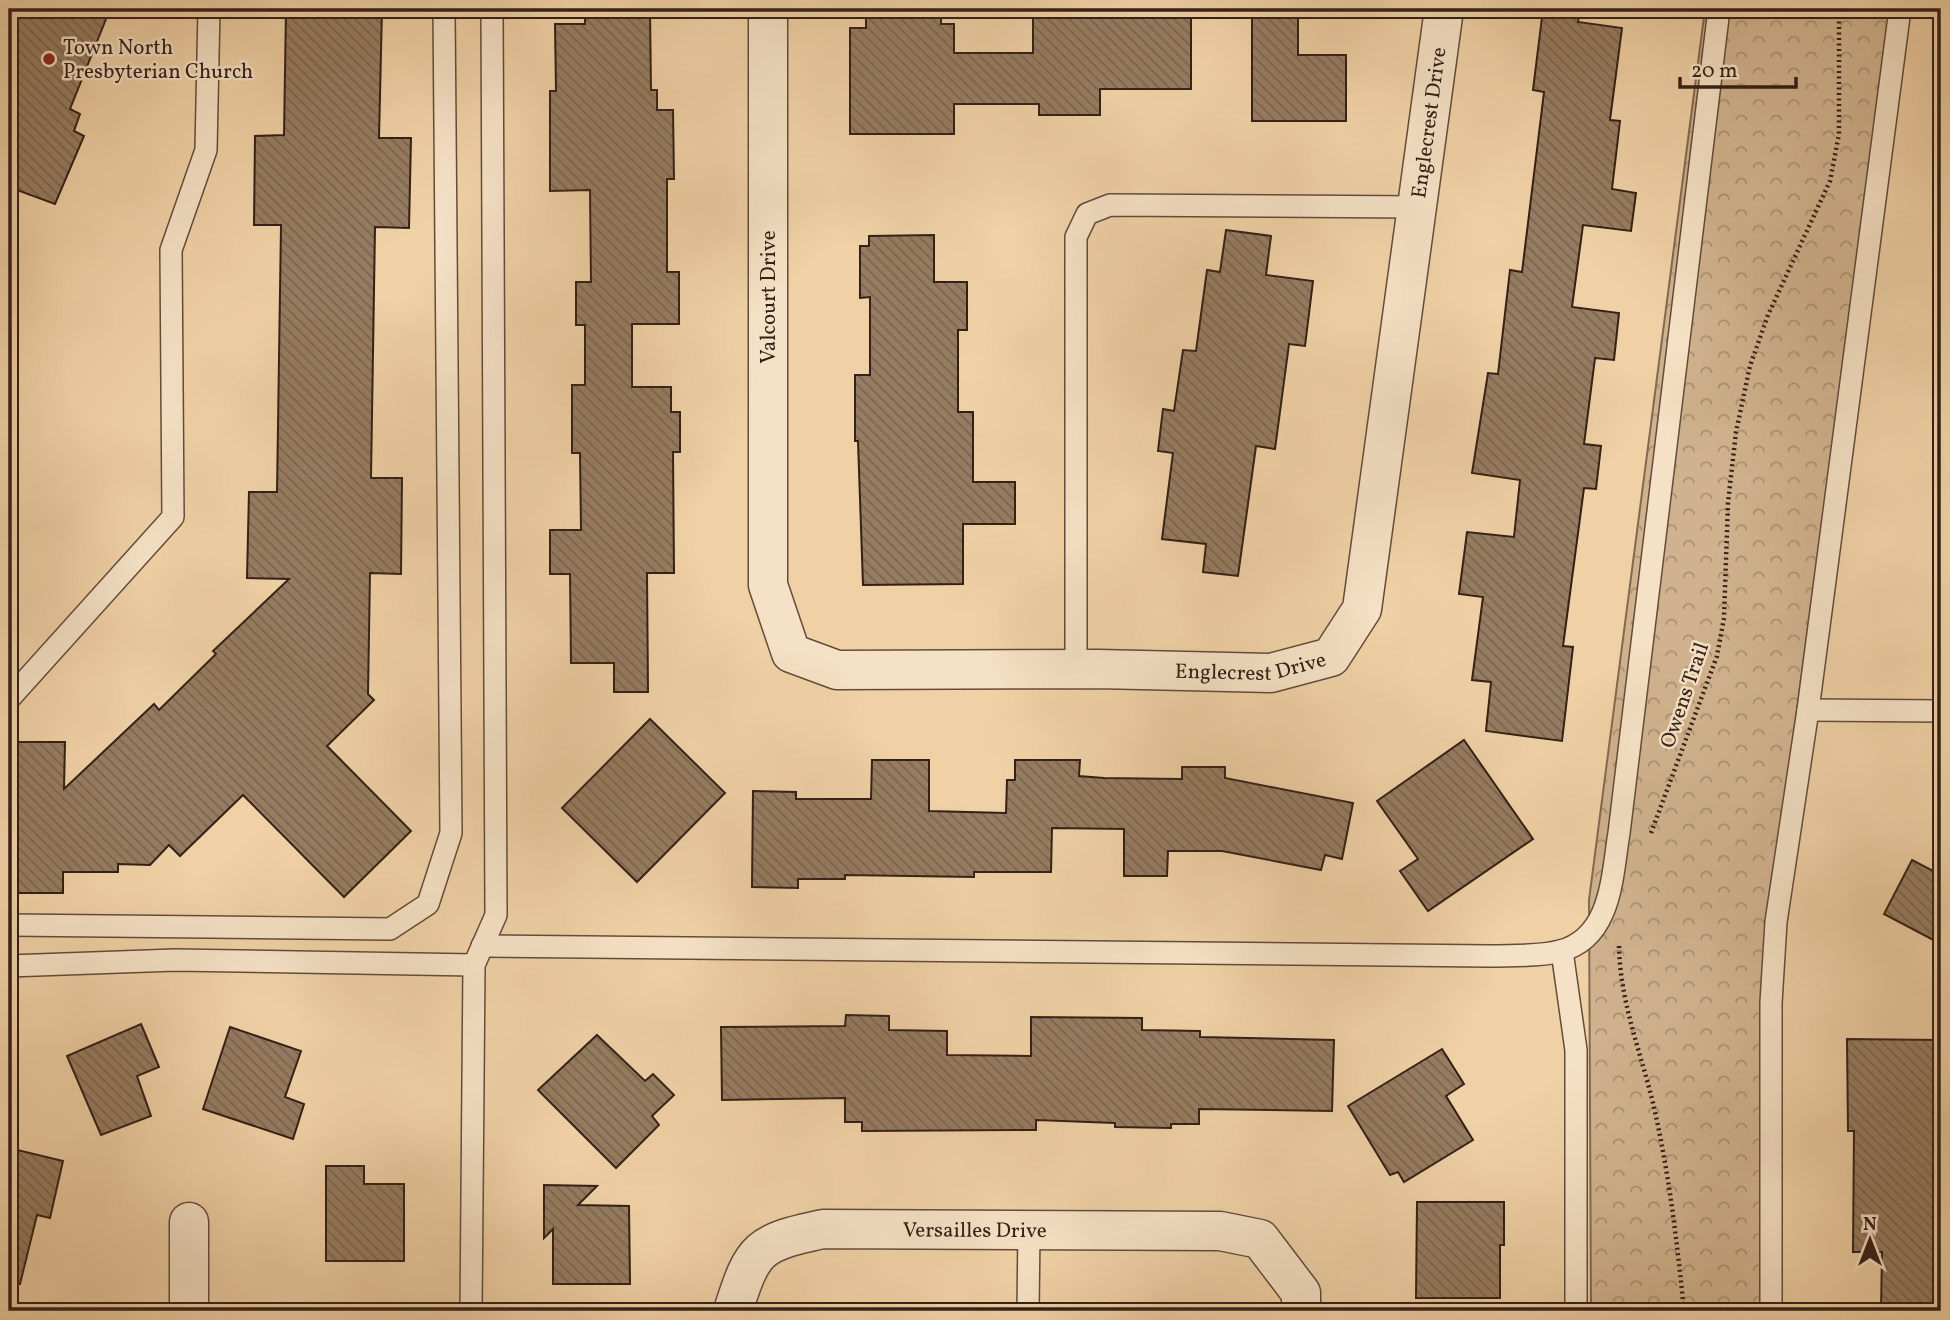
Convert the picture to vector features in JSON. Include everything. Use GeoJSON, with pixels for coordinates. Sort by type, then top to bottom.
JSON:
{"type":"FeatureCollection","features":[{"type":"Feature","properties":{"kind":"street","name":"Valcourt Drive"},"geometry":{"type":"LineString","coordinates":[[768,9],[768,585]]}},
{"type":"Feature","properties":{"kind":"street","name":"Englecrest Drive"},"geometry":{"type":"LineString","coordinates":[[768,585],[790,653],[837,670],[1076,669],[1271,673],[1331,657],[1362,609],[1444,9]]}},
{"type":"Feature","properties":{"kind":"street"},"geometry":{"type":"LineString","coordinates":[[189,1222],[189,1311]]}},
{"type":"Feature","properties":{"kind":"street","name":"Versailles Drive"},"geometry":{"type":"LineString","coordinates":[[733,1311],[747,1266],[775,1240],[823,1228],[1220,1231],[1260,1240],[1301,1293],[1301,1311]]}},
{"type":"Feature","properties":{"kind":"lane"},"geometry":{"type":"LineString","coordinates":[[9,699],[173,517],[171,250],[206,150],[208,9]]}},
{"type":"Feature","properties":{"kind":"lane"},"geometry":{"type":"LineString","coordinates":[[9,925],[390,929],[428,904],[451,833],[444,9]]}},
{"type":"Feature","properties":{"kind":"lane"},"geometry":{"type":"LineString","coordinates":[[471,1311],[478,955],[496,915],[492,9]]}},
{"type":"Feature","properties":{"kind":"lane"},"geometry":{"type":"LineString","coordinates":[[9,966],[175,960],[478,955],[1475,956],[1562,951],[1596,931],[1607,901],[1617,846],[1719,9]]}},
{"type":"Feature","properties":{"kind":"lane"},"geometry":{"type":"LineString","coordinates":[[1771,1311],[1771,1003],[1775,935],[1808,710],[1900,9]]}},
{"type":"Feature","properties":{"kind":"lane"},"geometry":{"type":"LineString","coordinates":[[1076,669],[1076,237],[1087,214],[1110,205],[1419,207]]}},
{"type":"Feature","properties":{"kind":"lane"},"geometry":{"type":"LineString","coordinates":[[1808,710],[1941,711]]}},
{"type":"Feature","properties":{"kind":"lane"},"geometry":{"type":"LineString","coordinates":[[1562,951],[1576,1051],[1576,1311]]}},
{"type":"Feature","properties":{"kind":"lane"},"geometry":{"type":"LineString","coordinates":[[1028,1311],[1029,1230]]}},
{"type":"Feature","properties":{"kind":"path","name":"Owens Trail"},"geometry":{"type":"LineString","coordinates":[[1651,836],[1717,656],[1724,618],[1728,503],[1734,443],[1750,366],[1768,315],[1830,181],[1839,134],[1839,9]]}},
{"type":"Feature","properties":{"kind":"path"},"geometry":{"type":"LineString","coordinates":[[1621,935],[1620,985],[1653,1104],[1674,1210],[1684,1311]]}},
{"type":"Feature","properties":{"kind":"green space"},"geometry":{"type":"Polygon","coordinates":[[[1705,9],[1891,9],[1766,941],[1765,1311],[1591,1311],[1589,900],[1705,9]]]}},
{"type":"Feature","properties":{"kind":"building","name":"Town North Presbyterian Church"},"geometry":{"type":"Polygon","coordinates":[[[9,9],[110,9],[70,109],[80,114],[74,131],[84,136],[55,204],[9,187],[9,9]]]}},
{"type":"Feature","properties":{"kind":"building"},"geometry":{"type":"Polygon","coordinates":[[[286,9],[382,9],[379,138],[411,138],[409,228],[375,227],[371,478],[402,478],[401,574],[370,573],[368,694],[374,700],[327,746],[411,831],[344,897],[243,795],[180,856],[169,845],[150,865],[118,864],[118,872],[63,872],[63,893],[9,893],[9,742],[65,742],[64,789],[154,704],[159,710],[216,654],[213,651],[289,579],[247,578],[249,492],[277,492],[281,225],[254,225],[255,136],[284,135],[286,9]]]}},
{"type":"Feature","properties":{"kind":"building"},"geometry":{"type":"Polygon","coordinates":[[[585,9],[650,9],[651,90],[657,90],[657,110],[673,110],[674,179],[667,179],[667,272],[679,272],[679,324],[632,324],[632,387],[671,387],[671,412],[680,412],[680,452],[673,452],[674,573],[647,573],[648,692],[614,692],[614,663],[571,663],[570,574],[550,574],[550,530],[581,530],[580,453],[572,453],[572,385],[585,385],[585,325],[576,325],[576,282],[591,282],[590,190],[550,191],[550,91],[556,91],[555,24],[585,24],[585,9]]]}},
{"type":"Feature","properties":{"kind":"building"},"geometry":{"type":"Polygon","coordinates":[[[1033,9],[1100,9],[1100,16],[1191,16],[1191,89],[1100,89],[1100,115],[1039,115],[1039,104],[954,104],[954,134],[850,134],[850,28],[866,28],[866,14],[941,14],[941,24],[954,24],[954,53],[1033,53],[1033,9]]]}},
{"type":"Feature","properties":{"kind":"building"},"geometry":{"type":"Polygon","coordinates":[[[1543,9],[1580,9],[1578,22],[1622,28],[1610,120],[1620,121],[1612,189],[1636,193],[1631,231],[1583,225],[1572,307],[1619,313],[1614,360],[1595,358],[1584,444],[1601,446],[1596,489],[1584,488],[1563,646],[1573,647],[1562,741],[1486,731],[1491,682],[1472,680],[1483,597],[1459,594],[1467,532],[1514,537],[1520,480],[1472,473],[1488,373],[1498,374],[1510,270],[1522,272],[1544,92],[1533,90],[1543,9]]]}},
{"type":"Feature","properties":{"kind":"building"},"geometry":{"type":"Polygon","coordinates":[[[1252,11],[1298,11],[1298,55],[1346,55],[1346,121],[1252,121],[1252,11]]]}},
{"type":"Feature","properties":{"kind":"building"},"geometry":{"type":"Polygon","coordinates":[[[1226,230],[1271,236],[1266,275],[1313,281],[1305,346],[1289,344],[1275,449],[1256,446],[1238,576],[1203,572],[1206,544],[1162,539],[1173,453],[1158,451],[1163,409],[1174,411],[1183,350],[1196,351],[1207,270],[1220,272],[1226,230]]]}},
{"type":"Feature","properties":{"kind":"building"},"geometry":{"type":"Polygon","coordinates":[[[934,235],[934,282],[967,282],[967,330],[958,330],[958,412],[973,412],[973,482],[1015,482],[1015,524],[963,524],[963,584],[863,585],[858,441],[855,441],[855,375],[870,375],[870,297],[860,298],[860,246],[869,246],[869,236],[934,235]]]}},
{"type":"Feature","properties":{"kind":"building"},"geometry":{"type":"Polygon","coordinates":[[[650,719],[725,793],[637,882],[562,808],[650,719]]]}},
{"type":"Feature","properties":{"kind":"building"},"geometry":{"type":"Polygon","coordinates":[[[1464,740],[1533,839],[1428,911],[1400,871],[1418,859],[1377,801],[1464,740]]]}},
{"type":"Feature","properties":{"kind":"building"},"geometry":{"type":"Polygon","coordinates":[[[872,760],[929,760],[929,811],[1006,813],[1007,780],[1015,780],[1015,760],[1080,760],[1079,776],[1104,778],[1182,779],[1182,767],[1225,767],[1225,778],[1353,803],[1342,859],[1325,855],[1321,870],[1222,851],[1168,851],[1167,876],[1124,876],[1124,829],[1052,828],[1051,872],[974,872],[974,877],[845,875],[845,879],[798,879],[798,888],[752,887],[753,791],[796,792],[796,799],[871,799],[872,760]]]}},
{"type":"Feature","properties":{"kind":"building"},"geometry":{"type":"Polygon","coordinates":[[[1912,860],[1941,875],[1941,944],[1884,914],[1912,860]]]}},
{"type":"Feature","properties":{"kind":"building"},"geometry":{"type":"Polygon","coordinates":[[[846,1015],[889,1016],[889,1030],[947,1031],[947,1055],[1031,1056],[1031,1017],[1142,1018],[1142,1030],[1200,1031],[1200,1037],[1334,1040],[1332,1111],[1199,1109],[1199,1124],[1171,1124],[1171,1128],[1115,1127],[1115,1123],[1036,1120],[1036,1130],[862,1131],[862,1122],[845,1122],[845,1098],[722,1100],[721,1027],[845,1026],[846,1015]]]}},
{"type":"Feature","properties":{"kind":"building"},"geometry":{"type":"Polygon","coordinates":[[[141,1024],[159,1067],[137,1076],[151,1116],[101,1135],[67,1056],[141,1024]]]}},
{"type":"Feature","properties":{"kind":"building"},"geometry":{"type":"Polygon","coordinates":[[[230,1027],[301,1051],[285,1097],[304,1104],[293,1139],[203,1109],[230,1027]]]}},
{"type":"Feature","properties":{"kind":"building"},"geometry":{"type":"Polygon","coordinates":[[[597,1035],[645,1081],[653,1074],[674,1095],[652,1116],[659,1125],[616,1168],[538,1090],[597,1035]]]}},
{"type":"Feature","properties":{"kind":"building"},"geometry":{"type":"Polygon","coordinates":[[[1847,1039],[1941,1040],[1937,1194],[1941,1194],[1941,1311],[1881,1311],[1882,1252],[1853,1252],[1854,1131],[1848,1131],[1847,1039]]]}},
{"type":"Feature","properties":{"kind":"building"},"geometry":{"type":"Polygon","coordinates":[[[1442,1049],[1464,1084],[1446,1096],[1473,1140],[1404,1182],[1398,1172],[1390,1175],[1348,1106],[1442,1049]]]}},
{"type":"Feature","properties":{"kind":"building"},"geometry":{"type":"Polygon","coordinates":[[[9,1148],[63,1161],[50,1218],[37,1215],[20,1284],[9,1282],[9,1148]]]}},
{"type":"Feature","properties":{"kind":"building"},"geometry":{"type":"Polygon","coordinates":[[[326,1166],[364,1166],[364,1184],[404,1184],[404,1261],[326,1261],[326,1166]]]}},
{"type":"Feature","properties":{"kind":"building"},"geometry":{"type":"Polygon","coordinates":[[[544,1185],[597,1186],[578,1205],[629,1206],[630,1284],[553,1284],[553,1229],[544,1238],[544,1185]]]}},
{"type":"Feature","properties":{"kind":"building"},"geometry":{"type":"Polygon","coordinates":[[[1417,1202],[1504,1202],[1504,1245],[1500,1245],[1500,1298],[1416,1298],[1417,1202]]]}},
{"type":"Feature","properties":{"kind":"place","name":"Town North Presbyterian Church"},"geometry":{"type":"Point","coordinates":[49,59]}}]}
